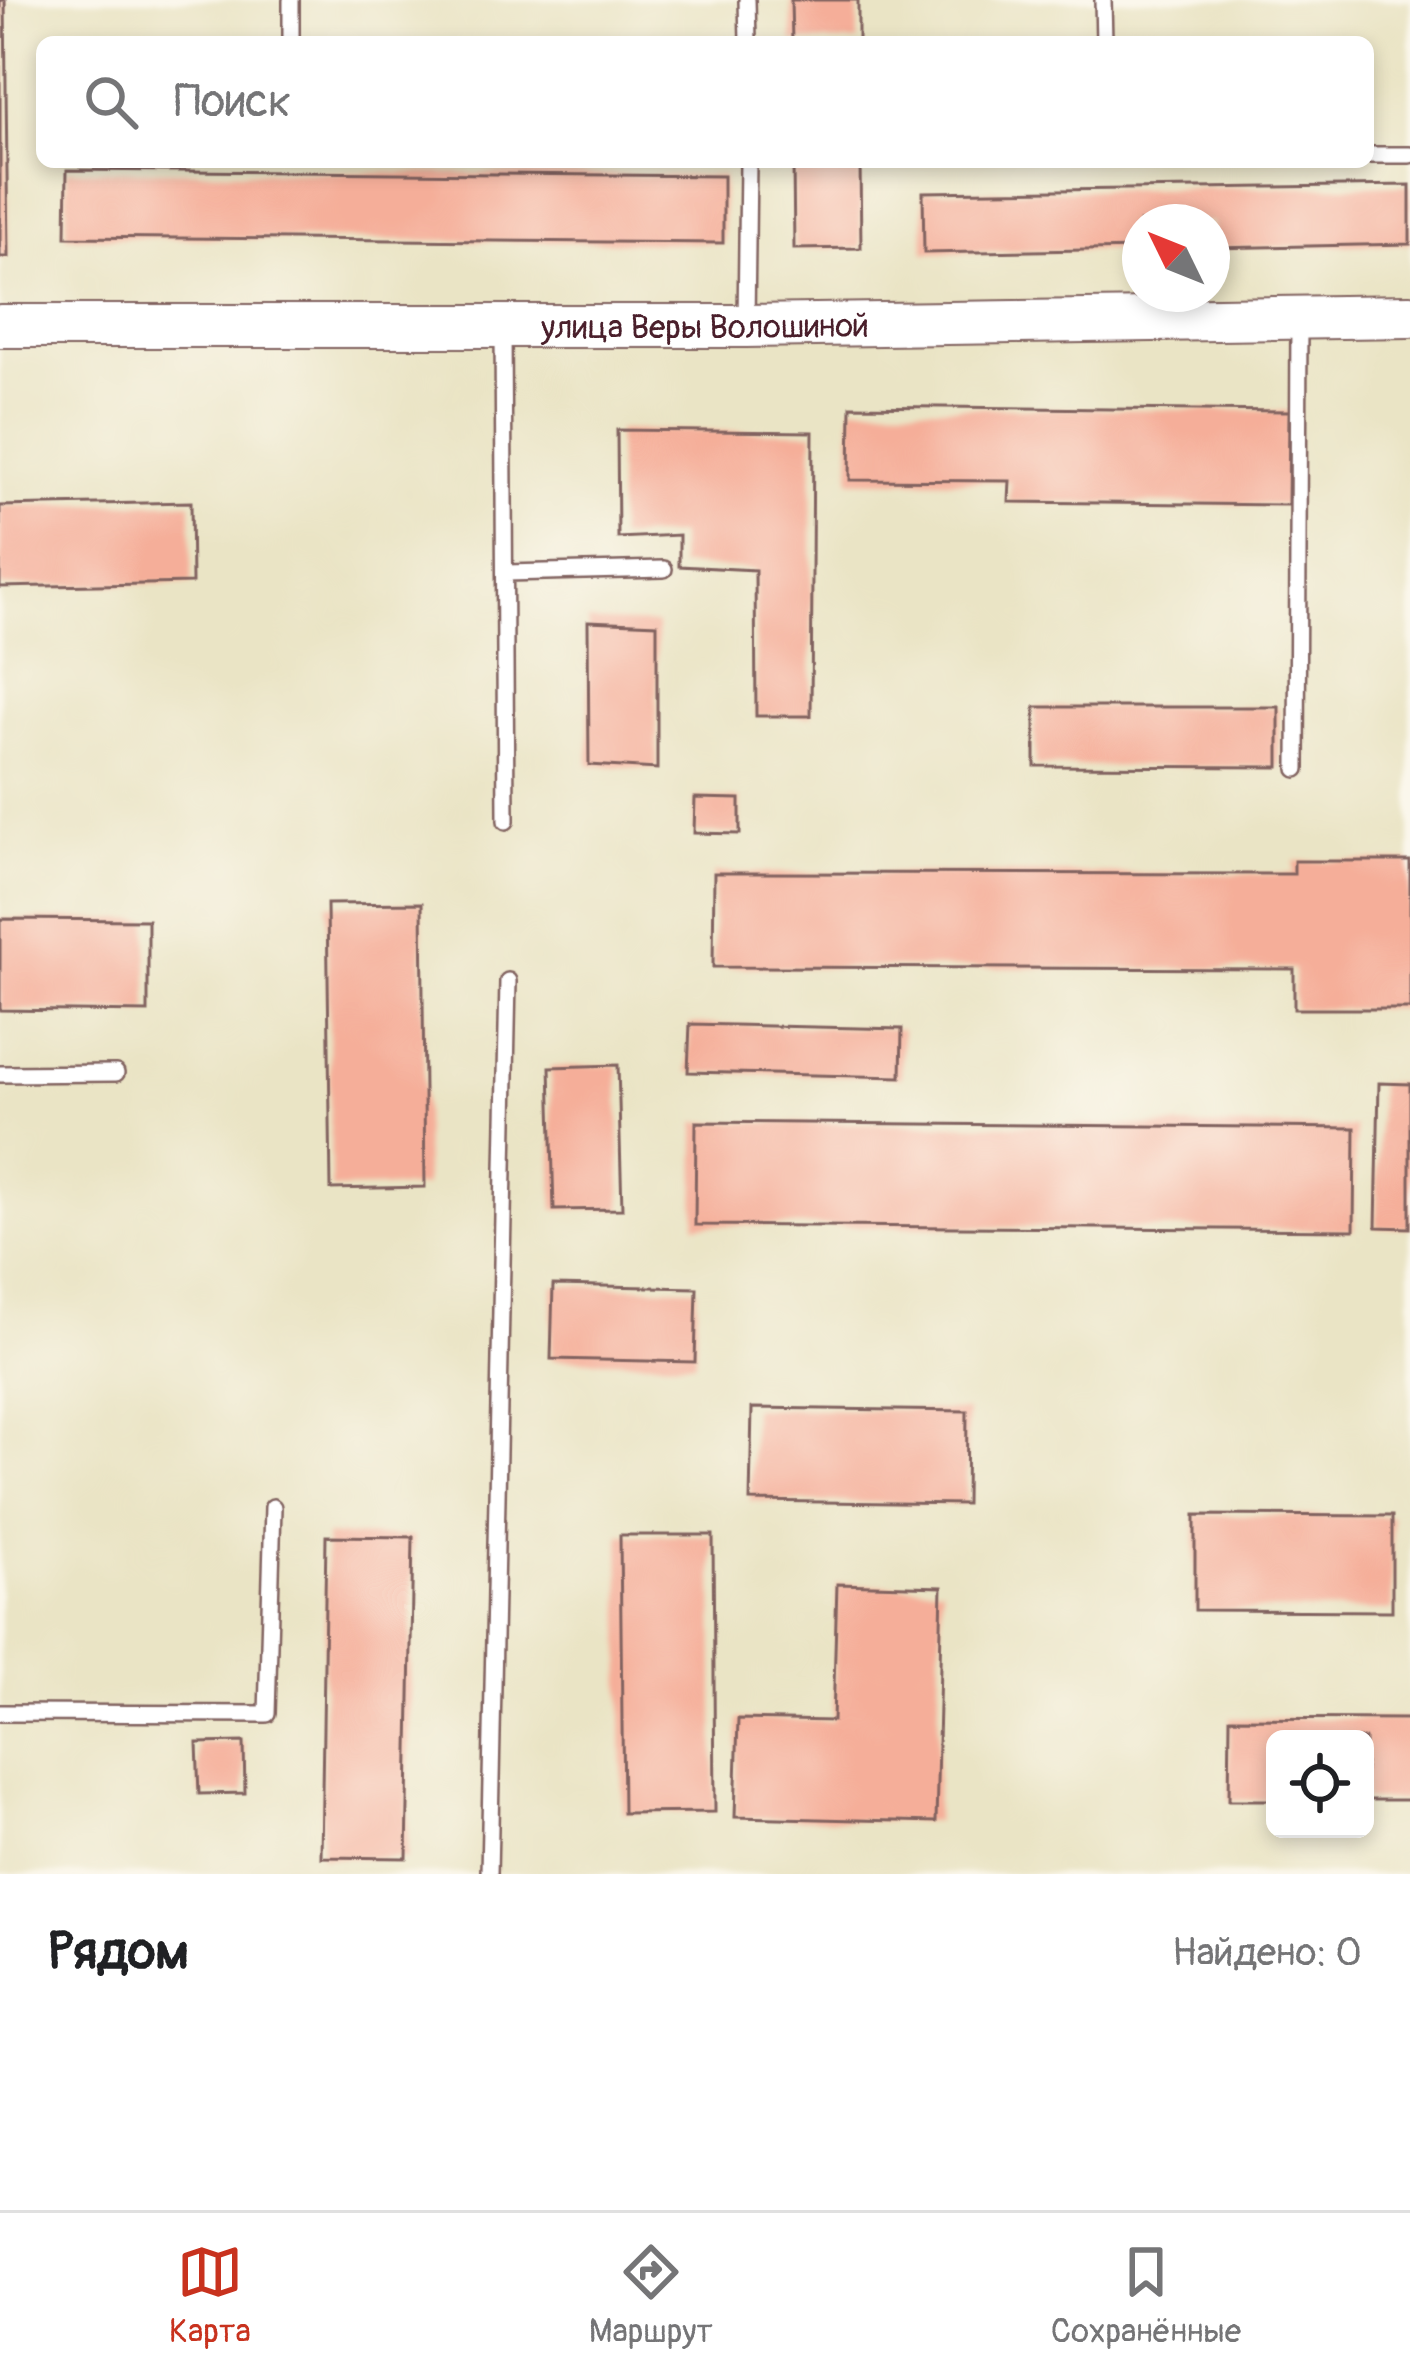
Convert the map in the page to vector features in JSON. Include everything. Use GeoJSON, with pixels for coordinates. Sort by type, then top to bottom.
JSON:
{"type":"FeatureCollection","features":[{"type":"Feature","properties":{"kind":"street","name":"улица Веры Волошиной"},"geometry":{"type":"LineString","coordinates":[[0,326],[746,326],[1410,316]]}},
{"type":"Feature","properties":{"kind":"lane"},"geometry":{"type":"LineString","coordinates":[[291,0],[291,36]]}},
{"type":"Feature","properties":{"kind":"lane"},"geometry":{"type":"LineString","coordinates":[[748,0],[748,36]]}},
{"type":"Feature","properties":{"kind":"lane"},"geometry":{"type":"LineString","coordinates":[[1103,0],[1104,36]]}},
{"type":"Feature","properties":{"kind":"lane"},"geometry":{"type":"LineString","coordinates":[[1374,155],[1410,155]]}},
{"type":"Feature","properties":{"kind":"lane"},"geometry":{"type":"LineString","coordinates":[[746,326],[748,168]]}},
{"type":"Feature","properties":{"kind":"lane"},"geometry":{"type":"LineString","coordinates":[[1297,769],[1299,316]]}},
{"type":"Feature","properties":{"kind":"lane"},"geometry":{"type":"LineString","coordinates":[[502,326],[506,820]]}},
{"type":"Feature","properties":{"kind":"lane"},"geometry":{"type":"LineString","coordinates":[[506,572],[664,569]]}},
{"type":"Feature","properties":{"kind":"lane"},"geometry":{"type":"LineString","coordinates":[[489,1874],[508,981]]}},
{"type":"Feature","properties":{"kind":"lane"},"geometry":{"type":"LineString","coordinates":[[0,1074],[116,1073]]}},
{"type":"Feature","properties":{"kind":"lane"},"geometry":{"type":"LineString","coordinates":[[0,1713],[267,1714],[273,1507]]}},
{"type":"Feature","properties":{"kind":"building"},"geometry":{"type":"Polygon","coordinates":[[[0,0],[5,0],[8,257],[0,257],[0,0]]]}},
{"type":"Feature","properties":{"kind":"building"},"geometry":{"type":"Polygon","coordinates":[[[791,0],[858,0],[858,36],[792,36],[791,0]]]}},
{"type":"Feature","properties":{"kind":"building"},"geometry":{"type":"Polygon","coordinates":[[[793,168],[860,168],[861,248],[794,249],[793,168]]]}},
{"type":"Feature","properties":{"kind":"building"},"geometry":{"type":"Polygon","coordinates":[[[67,170],[723,176],[723,243],[66,237],[67,170]]]}},
{"type":"Feature","properties":{"kind":"building"},"geometry":{"type":"Polygon","coordinates":[[[1410,185],[1410,244],[1230,248],[1230,204],[1122,204],[1122,249],[924,253],[923,192],[1410,185]]]}},
{"type":"Feature","properties":{"kind":"building"},"geometry":{"type":"Polygon","coordinates":[[[851,406],[1289,411],[1288,505],[1009,502],[1010,481],[850,480],[851,406]]]}},
{"type":"Feature","properties":{"kind":"building"},"geometry":{"type":"Polygon","coordinates":[[[617,430],[813,432],[811,716],[756,716],[755,570],[679,566],[679,535],[618,538],[617,430]]]}},
{"type":"Feature","properties":{"kind":"building"},"geometry":{"type":"Polygon","coordinates":[[[191,502],[192,583],[0,587],[0,506],[191,502]]]}},
{"type":"Feature","properties":{"kind":"building"},"geometry":{"type":"Polygon","coordinates":[[[588,621],[657,624],[657,769],[589,765],[588,621]]]}},
{"type":"Feature","properties":{"kind":"building"},"geometry":{"type":"Polygon","coordinates":[[[1035,707],[1279,707],[1279,767],[1035,766],[1035,707]]]}},
{"type":"Feature","properties":{"kind":"building"},"geometry":{"type":"Polygon","coordinates":[[[695,798],[740,799],[740,834],[694,833],[695,798]]]}},
{"type":"Feature","properties":{"kind":"building"},"geometry":{"type":"Polygon","coordinates":[[[1294,861],[1410,861],[1410,1009],[1294,1009],[1294,969],[713,967],[714,873],[1294,874],[1294,861]]]}},
{"type":"Feature","properties":{"kind":"building"},"geometry":{"type":"Polygon","coordinates":[[[422,903],[425,1187],[331,1189],[327,904],[422,903]]]}},
{"type":"Feature","properties":{"kind":"building"},"geometry":{"type":"Polygon","coordinates":[[[0,919],[148,920],[148,1012],[0,1010],[0,919]]]}},
{"type":"Feature","properties":{"kind":"building"},"geometry":{"type":"Polygon","coordinates":[[[690,1024],[902,1029],[901,1077],[688,1072],[690,1024]]]}},
{"type":"Feature","properties":{"kind":"building"},"geometry":{"type":"Polygon","coordinates":[[[618,1065],[622,1209],[554,1210],[550,1067],[618,1065]]]}},
{"type":"Feature","properties":{"kind":"building"},"geometry":{"type":"Polygon","coordinates":[[[1379,1083],[1410,1084],[1410,1228],[1376,1227],[1379,1083]]]}},
{"type":"Feature","properties":{"kind":"building"},"geometry":{"type":"Polygon","coordinates":[[[696,1122],[1355,1128],[1354,1230],[695,1225],[696,1122]]]}},
{"type":"Feature","properties":{"kind":"building"},"geometry":{"type":"Polygon","coordinates":[[[553,1285],[697,1288],[695,1362],[551,1359],[553,1285]]]}},
{"type":"Feature","properties":{"kind":"building"},"geometry":{"type":"Polygon","coordinates":[[[752,1408],[967,1411],[966,1504],[750,1501],[752,1408]]]}},
{"type":"Feature","properties":{"kind":"building"},"geometry":{"type":"Polygon","coordinates":[[[1195,1515],[1392,1516],[1392,1611],[1195,1610],[1195,1515]]]}},
{"type":"Feature","properties":{"kind":"building"},"geometry":{"type":"Polygon","coordinates":[[[620,1535],[713,1535],[715,1812],[623,1813],[620,1535]]]}},
{"type":"Feature","properties":{"kind":"building"},"geometry":{"type":"Polygon","coordinates":[[[326,1536],[413,1537],[407,1858],[321,1857],[326,1536]]]}},
{"type":"Feature","properties":{"kind":"building"},"geometry":{"type":"Polygon","coordinates":[[[837,1584],[942,1587],[936,1822],[735,1817],[738,1719],[833,1721],[837,1584]]]}},
{"type":"Feature","properties":{"kind":"building"},"geometry":{"type":"Polygon","coordinates":[[[1230,1718],[1410,1719],[1410,1800],[1374,1800],[1374,1730],[1266,1730],[1266,1800],[1229,1800],[1230,1718]]]}},
{"type":"Feature","properties":{"kind":"building"},"geometry":{"type":"Polygon","coordinates":[[[244,1742],[245,1793],[199,1794],[197,1743],[244,1742]]]}}]}
